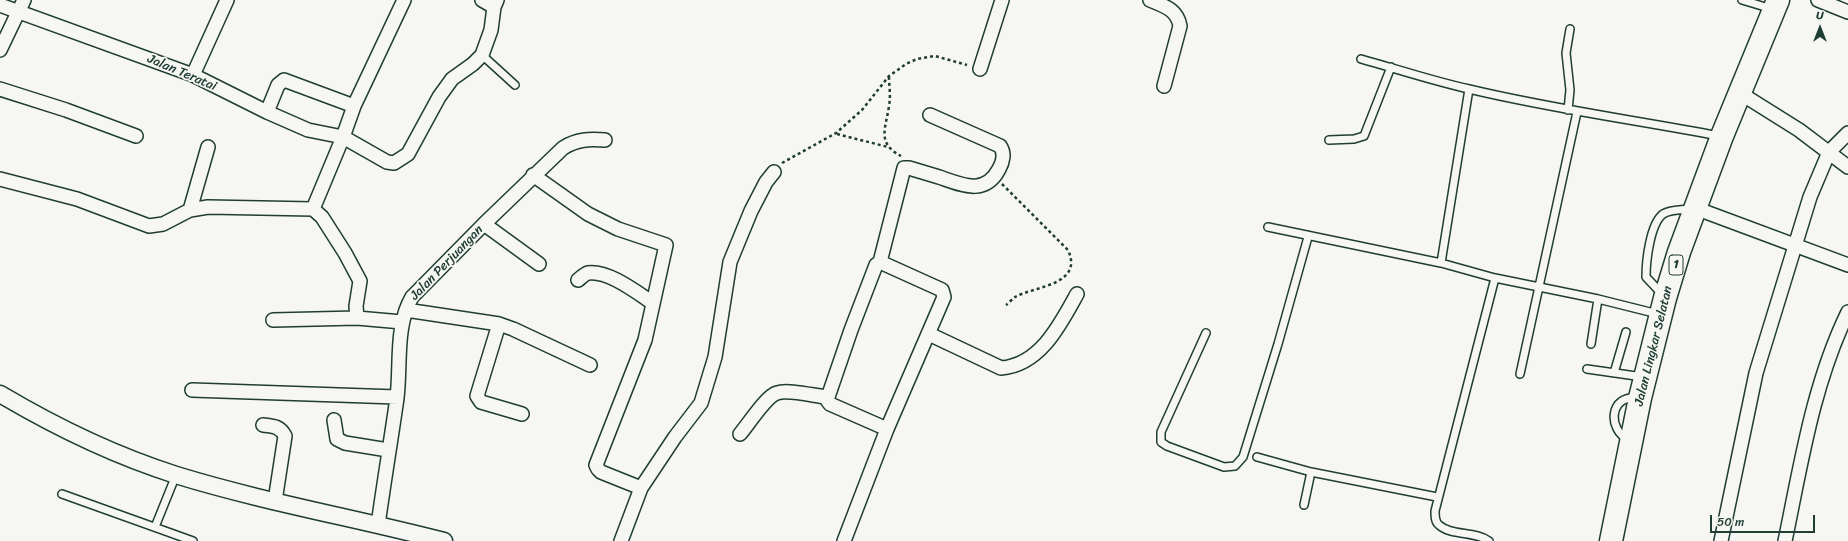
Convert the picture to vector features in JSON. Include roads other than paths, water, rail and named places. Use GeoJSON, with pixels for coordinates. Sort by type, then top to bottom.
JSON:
{"type":"FeatureCollection","features":[{"type":"Feature","properties":{"kind":"highway","name":"Jalan Lingkar Selatan"},"geometry":{"type":"LineString","coordinates":[[1611,541],[1640,398],[1663,306],[1695,208],[1722,136],[1776,5]]}},
{"type":"Feature","properties":{"kind":"street"},"geometry":{"type":"LineString","coordinates":[[314,209],[354,106],[404,0]]}},
{"type":"Feature","properties":{"kind":"street"},"geometry":{"type":"LineString","coordinates":[[482,0],[495,4],[491,30],[482,55]]}},
{"type":"Feature","properties":{"kind":"street"},"geometry":{"type":"LineString","coordinates":[[980,69],[1002,0]]}},
{"type":"Feature","properties":{"kind":"street"},"geometry":{"type":"LineString","coordinates":[[1150,0],[1173,10],[1179,18],[1180,26],[1164,86]]}},
{"type":"Feature","properties":{"kind":"street"},"geometry":{"type":"LineString","coordinates":[[1818,0],[1848,12]]}},
{"type":"Feature","properties":{"kind":"street"},"geometry":{"type":"LineString","coordinates":[[192,75],[224,1]]}},
{"type":"Feature","properties":{"kind":"street","name":"Jalan Teratai"},"geometry":{"type":"LineString","coordinates":[[0,5],[21,6],[192,75],[267,112],[308,130],[343,137],[387,162],[394,163],[408,154],[439,97],[452,79],[473,64],[482,55]]}},
{"type":"Feature","properties":{"kind":"street"},"geometry":{"type":"LineString","coordinates":[[0,50],[21,6]]}},
{"type":"Feature","properties":{"kind":"street"},"geometry":{"type":"LineString","coordinates":[[267,112],[278,85],[284,80],[354,106]]}},
{"type":"Feature","properties":{"kind":"street"},"geometry":{"type":"LineString","coordinates":[[0,89],[66,110],[136,136]]}},
{"type":"Feature","properties":{"kind":"street"},"geometry":{"type":"LineString","coordinates":[[1740,93],[1799,130],[1848,166]]}},
{"type":"Feature","properties":{"kind":"street"},"geometry":{"type":"LineString","coordinates":[[887,429],[830,404],[827,397],[876,265],[880,262],[904,168],[910,168],[966,187],[977,187],[995,177],[1002,164],[1003,157],[1000,146],[930,115]]}},
{"type":"Feature","properties":{"kind":"street"},"geometry":{"type":"LineString","coordinates":[[1721,541],[1756,373],[1810,197],[1829,152],[1848,133]]}},
{"type":"Feature","properties":{"kind":"street","name":"Jalan Perjuangan"},"geometry":{"type":"LineString","coordinates":[[378,524],[397,397],[404,316],[412,297],[533,175],[570,143],[584,139],[605,140]]}},
{"type":"Feature","properties":{"kind":"street"},"geometry":{"type":"LineString","coordinates":[[190,210],[208,147]]}},
{"type":"Feature","properties":{"kind":"street"},"geometry":{"type":"LineString","coordinates":[[622,541],[641,488],[675,437],[701,403],[716,357],[730,262],[751,211],[766,182],[774,172]]}},
{"type":"Feature","properties":{"kind":"street"},"geometry":{"type":"LineString","coordinates":[[533,175],[588,214],[618,229],[666,245],[644,340],[596,465],[598,470],[641,488]]}},
{"type":"Feature","properties":{"kind":"street"},"geometry":{"type":"LineString","coordinates":[[0,179],[77,199],[150,226],[164,224],[190,210],[208,207],[314,209],[322,217],[360,281],[356,306],[357,318]]}},
{"type":"Feature","properties":{"kind":"street"},"geometry":{"type":"LineString","coordinates":[[1695,208],[1848,265]]}},
{"type":"Feature","properties":{"kind":"street"},"geometry":{"type":"LineString","coordinates":[[484,224],[539,264]]}},
{"type":"Feature","properties":{"kind":"street"},"geometry":{"type":"LineString","coordinates":[[844,541],[887,429],[944,297],[944,292],[885,263],[880,262]]}},
{"type":"Feature","properties":{"kind":"street"},"geometry":{"type":"LineString","coordinates":[[578,280],[586,273],[597,273],[610,277],[653,303]]}},
{"type":"Feature","properties":{"kind":"street"},"geometry":{"type":"LineString","coordinates":[[929,334],[1001,368],[1012,367],[1023,361],[1055,334],[1077,294]]}},
{"type":"Feature","properties":{"kind":"street"},"geometry":{"type":"LineString","coordinates":[[1785,541],[1810,420],[1833,348],[1848,312]]}},
{"type":"Feature","properties":{"kind":"street"},"geometry":{"type":"LineString","coordinates":[[274,320],[404,316],[499,324],[590,365]]}},
{"type":"Feature","properties":{"kind":"street"},"geometry":{"type":"LineString","coordinates":[[499,324],[477,396],[481,402],[522,414]]}},
{"type":"Feature","properties":{"kind":"street"},"geometry":{"type":"LineString","coordinates":[[192,390],[397,397]]}},
{"type":"Feature","properties":{"kind":"street"},"geometry":{"type":"LineString","coordinates":[[740,434],[770,397],[777,392],[827,397]]}},
{"type":"Feature","properties":{"kind":"street"},"geometry":{"type":"LineString","coordinates":[[1,398],[131,458],[176,475],[275,501],[378,524],[402,536],[444,541]]}},
{"type":"Feature","properties":{"kind":"street"},"geometry":{"type":"LineString","coordinates":[[334,420],[334,432],[337,439],[345,443],[388,450]]}},
{"type":"Feature","properties":{"kind":"street"},"geometry":{"type":"LineString","coordinates":[[262,425],[276,426],[282,430],[285,436],[275,501]]}},
{"type":"Feature","properties":{"kind":"lane"},"geometry":{"type":"LineString","coordinates":[[1742,0],[1776,5]]}},
{"type":"Feature","properties":{"kind":"lane"},"geometry":{"type":"LineString","coordinates":[[1568,110],[1570,90],[1566,53],[1570,29]]}},
{"type":"Feature","properties":{"kind":"lane"},"geometry":{"type":"LineString","coordinates":[[482,55],[515,85]]}},
{"type":"Feature","properties":{"kind":"lane"},"geometry":{"type":"LineString","coordinates":[[1362,59],[1469,89],[1577,112],[1641,121],[1722,136]]}},
{"type":"Feature","properties":{"kind":"lane"},"geometry":{"type":"LineString","coordinates":[[1329,140],[1354,139],[1364,136],[1392,67]]}},
{"type":"Feature","properties":{"kind":"lane"},"geometry":{"type":"LineString","coordinates":[[1441,263],[1469,89]]}},
{"type":"Feature","properties":{"kind":"lane"},"geometry":{"type":"LineString","coordinates":[[1520,374],[1577,112]]}},
{"type":"Feature","properties":{"kind":"lane"},"geometry":{"type":"LineString","coordinates":[[1663,306],[1646,277],[1646,261],[1657,222],[1664,214],[1695,208]]}},
{"type":"Feature","properties":{"kind":"lane"},"geometry":{"type":"LineString","coordinates":[[1268,227],[1308,237],[1441,263],[1496,278],[1598,299],[1663,306]]}},
{"type":"Feature","properties":{"kind":"lane"},"geometry":{"type":"LineString","coordinates":[[1206,333],[1161,432],[1161,442],[1167,446],[1224,467],[1235,466],[1243,457],[1278,344],[1308,237]]}},
{"type":"Feature","properties":{"kind":"lane"},"geometry":{"type":"LineString","coordinates":[[1489,541],[1483,537],[1447,530],[1439,526],[1436,521],[1435,511],[1437,497],[1465,401],[1496,278]]}},
{"type":"Feature","properties":{"kind":"lane"},"geometry":{"type":"LineString","coordinates":[[1591,344],[1598,299]]}},
{"type":"Feature","properties":{"kind":"lane"},"geometry":{"type":"LineString","coordinates":[[1614,373],[1626,332]]}},
{"type":"Feature","properties":{"kind":"lane"},"geometry":{"type":"LineString","coordinates":[[1587,369],[1633,377],[1646,377]]}},
{"type":"Feature","properties":{"kind":"lane"},"geometry":{"type":"LineString","coordinates":[[1258,457],[1310,472],[1437,497]]}},
{"type":"Feature","properties":{"kind":"lane"},"geometry":{"type":"LineString","coordinates":[[1304,505],[1310,472]]}},
{"type":"Feature","properties":{"kind":"lane"},"geometry":{"type":"LineString","coordinates":[[155,527],[176,475]]}},
{"type":"Feature","properties":{"kind":"lane"},"geometry":{"type":"LineString","coordinates":[[62,494],[193,541]]}}]}
